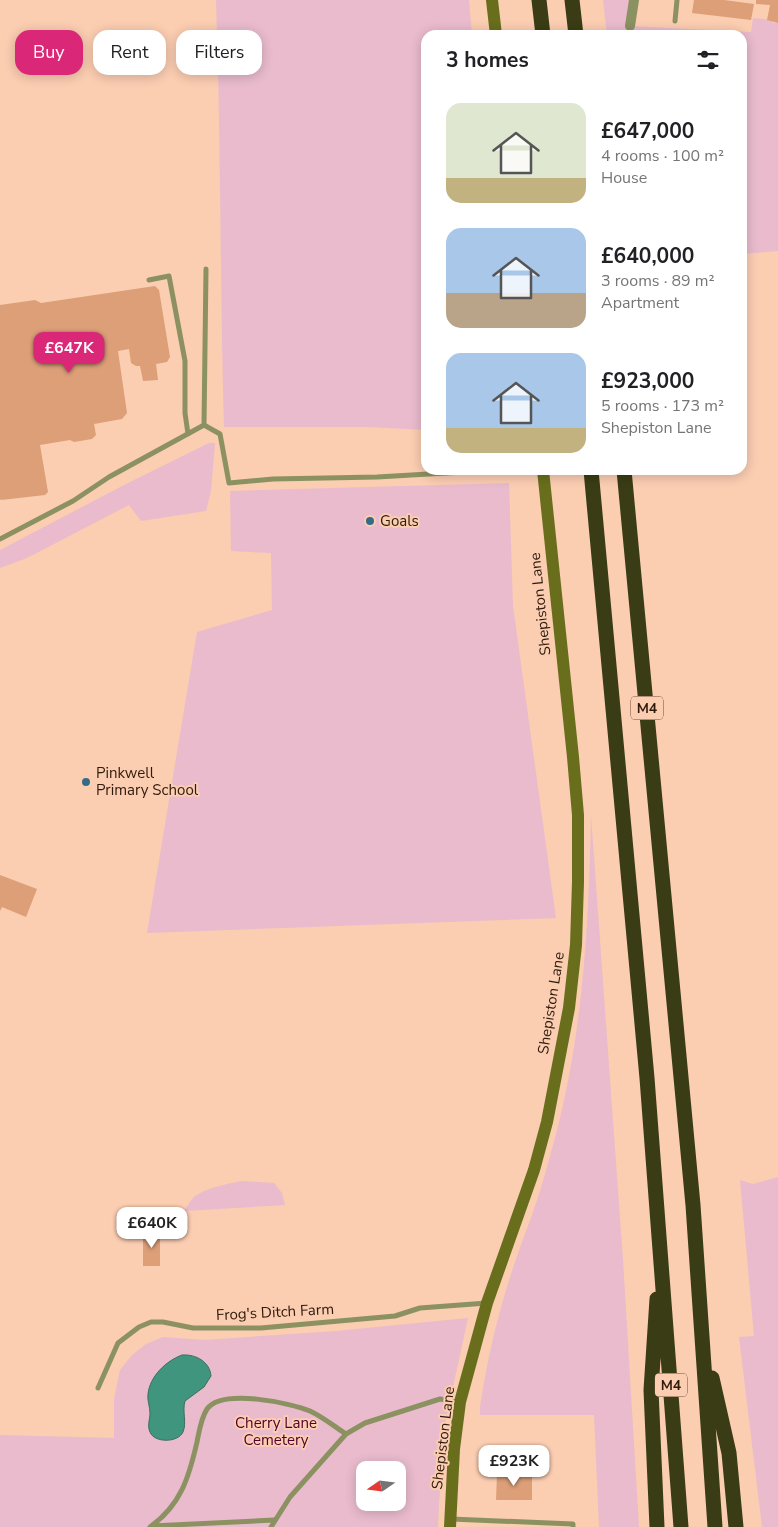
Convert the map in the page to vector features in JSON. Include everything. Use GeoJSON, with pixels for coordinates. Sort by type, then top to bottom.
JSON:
{"type":"FeatureCollection","features":[{"type":"Feature","properties":{"kind":"highway"},"geometry":{"type":"LineString","coordinates":[[539,0],[542,30]]}},
{"type":"Feature","properties":{"kind":"highway"},"geometry":{"type":"LineString","coordinates":[[572,0],[575,30]]}},
{"type":"Feature","properties":{"kind":"highway","name":"M4"},"geometry":{"type":"LineString","coordinates":[[590,475],[629,872],[682,1527]]}},
{"type":"Feature","properties":{"kind":"highway","name":"M4"},"geometry":{"type":"LineString","coordinates":[[624,475],[692,1196],[715,1527]]}},
{"type":"Feature","properties":{"kind":"highway","name":"M4"},"geometry":{"type":"LineString","coordinates":[[657,1527],[651,1390],[660,1242]]}},
{"type":"Feature","properties":{"kind":"highway","name":"M4"},"geometry":{"type":"LineString","coordinates":[[702,1331],[729,1453],[736,1527]]}},
{"type":"Feature","properties":{"kind":"street"},"geometry":{"type":"LineString","coordinates":[[492,0],[495,30]]}},
{"type":"Feature","properties":{"kind":"street"},"geometry":{"type":"LineString","coordinates":[[630,26],[634,0]]}},
{"type":"Feature","properties":{"kind":"street","name":"Shepiston Lane"},"geometry":{"type":"LineString","coordinates":[[451,1523],[454,1449],[460,1402],[486,1303],[534,1170],[547,1122],[569,1008],[576,944],[578,815],[544,475]]}},
{"type":"Feature","properties":{"kind":"lane"},"geometry":{"type":"LineString","coordinates":[[676,21],[678,0]]}},
{"type":"Feature","properties":{"kind":"lane"},"geometry":{"type":"LineString","coordinates":[[204,425],[206,269]]}},
{"type":"Feature","properties":{"kind":"lane"},"geometry":{"type":"LineString","coordinates":[[149,280],[169,276],[185,360],[185,413],[188,434]]}},
{"type":"Feature","properties":{"kind":"lane"},"geometry":{"type":"LineString","coordinates":[[0,539],[73,501],[109,477],[204,425]]}},
{"type":"Feature","properties":{"kind":"lane"},"geometry":{"type":"LineString","coordinates":[[204,425],[220,434],[228,483],[273,479],[421,474]]}},
{"type":"Feature","properties":{"kind":"lane","name":"Frog's Ditch Farm"},"geometry":{"type":"LineString","coordinates":[[98,1388],[118,1343],[139,1326],[151,1322],[163,1322],[193,1328],[261,1328],[395,1316],[408,1309],[486,1303]]}},
{"type":"Feature","properties":{"kind":"lane"},"geometry":{"type":"LineString","coordinates":[[150,1527],[160,1520],[185,1486],[200,1426],[207,1409],[217,1402],[230,1398],[263,1399],[310,1411],[346,1434]]}},
{"type":"Feature","properties":{"kind":"lane"},"geometry":{"type":"LineString","coordinates":[[271,1527],[290,1497],[346,1434],[372,1420],[440,1399],[460,1402]]}},
{"type":"Feature","properties":{"kind":"lane"},"geometry":{"type":"LineString","coordinates":[[150,1527],[274,1520]]}},
{"type":"Feature","properties":{"kind":"lane"},"geometry":{"type":"LineString","coordinates":[[451,1523],[573,1524],[573,1527]]}},
{"type":"Feature","properties":{"kind":"green space"},"geometry":{"type":"Polygon","coordinates":[[[216,0],[469,0],[472,30],[421,30],[421,430],[368,427],[224,427],[218,75],[262,75],[262,30],[217,30],[216,0]]]}},
{"type":"Feature","properties":{"kind":"green space"},"geometry":{"type":"Polygon","coordinates":[[[603,0],[632,0],[628,26],[710,30],[606,30],[603,0]]]}},
{"type":"Feature","properties":{"kind":"green space"},"geometry":{"type":"Polygon","coordinates":[[[753,18],[773,20],[773,23],[778,23],[778,251],[747,254],[747,32],[751,32],[753,18]]]}},
{"type":"Feature","properties":{"kind":"green space"},"geometry":{"type":"Polygon","coordinates":[[[209,443],[215,443],[211,491],[206,511],[141,521],[129,505],[27,558],[0,568],[0,550],[209,443]]]}},
{"type":"Feature","properties":{"kind":"green space"},"geometry":{"type":"Polygon","coordinates":[[[509,483],[513,606],[556,918],[147,933],[197,632],[272,610],[271,553],[231,551],[230,491],[509,483]]]}},
{"type":"Feature","properties":{"kind":"green space"},"geometry":{"type":"Polygon","coordinates":[[[591,815],[623,1260],[639,1527],[599,1527],[594,1415],[480,1415],[486,1372],[498,1319],[544,1177],[565,1098],[583,978],[591,815]]]}},
{"type":"Feature","properties":{"kind":"green space"},"geometry":{"type":"Polygon","coordinates":[[[778,1177],[778,1527],[762,1527],[739,1337],[754,1336],[740,1180],[753,1184],[778,1177]]]}},
{"type":"Feature","properties":{"kind":"green space"},"geometry":{"type":"Polygon","coordinates":[[[242,1181],[274,1183],[282,1193],[285,1205],[184,1211],[193,1198],[203,1192],[242,1181]]]}},
{"type":"Feature","properties":{"kind":"green space","name":"Cherry Lane Cemetery"},"geometry":{"type":"Polygon","coordinates":[[[468,1318],[446,1419],[438,1527],[0,1527],[0,1435],[114,1438],[114,1399],[120,1370],[132,1355],[146,1344],[163,1337],[204,1340],[336,1331],[468,1318]]]}},
{"type":"Feature","properties":{"kind":"water"},"geometry":{"type":"Polygon","coordinates":[[[182,1355],[192,1356],[201,1360],[208,1367],[211,1376],[204,1387],[185,1401],[184,1428],[180,1436],[171,1440],[161,1440],[152,1436],[149,1430],[149,1387],[155,1375],[165,1365],[182,1355]]]}},
{"type":"Feature","properties":{"kind":"building"},"geometry":{"type":"Polygon","coordinates":[[[694,0],[724,0],[754,4],[751,20],[692,13],[694,0]]]}},
{"type":"Feature","properties":{"kind":"building"},"geometry":{"type":"Polygon","coordinates":[[[756,0],[778,0],[778,23],[767,20],[770,5],[756,4],[756,0]]]}},
{"type":"Feature","properties":{"kind":"building"},"geometry":{"type":"Polygon","coordinates":[[[155,286],[159,290],[170,357],[167,362],[156,364],[158,380],[143,381],[140,366],[131,363],[129,349],[118,351],[127,413],[122,419],[94,424],[96,435],[92,439],[74,442],[70,440],[40,445],[48,492],[45,495],[1,500],[0,305],[35,300],[41,303],[155,286]]]}},
{"type":"Feature","properties":{"kind":"building"},"geometry":{"type":"Polygon","coordinates":[[[0,875],[37,889],[26,917],[2,907],[0,911],[0,875]]]}},
{"type":"Feature","properties":{"kind":"building"},"geometry":{"type":"Polygon","coordinates":[[[143,1232],[160,1232],[160,1266],[143,1266],[143,1232]]]}},
{"type":"Feature","properties":{"kind":"building"},"geometry":{"type":"Polygon","coordinates":[[[497,1474],[532,1475],[532,1500],[496,1500],[497,1474]]]}},
{"type":"Feature","properties":{"kind":"place","name":"Goals"},"geometry":{"type":"Point","coordinates":[370,521]}},
{"type":"Feature","properties":{"kind":"place","name":"Pinkwell Primary School"},"geometry":{"type":"Point","coordinates":[86,782]}}]}
